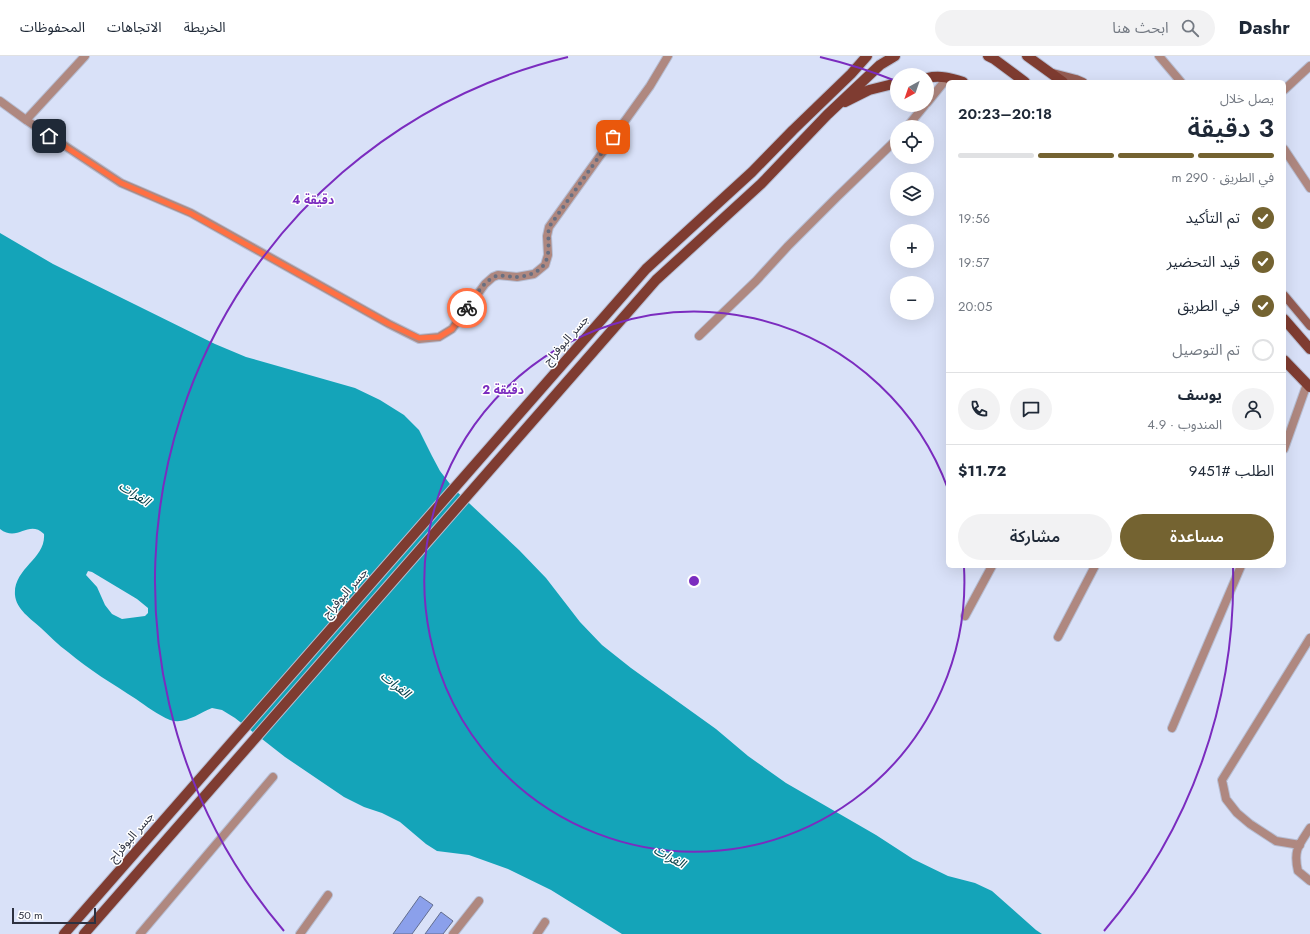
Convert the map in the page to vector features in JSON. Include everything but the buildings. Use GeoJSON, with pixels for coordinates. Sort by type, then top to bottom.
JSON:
{"type":"FeatureCollection","features":[{"type":"Feature","properties":{"kind":"main road","name":"جسر البوفراج"},"geometry":{"type":"LineString","coordinates":[[64,934],[646,270],[752,172],[851,74],[867,56]]}},
{"type":"Feature","properties":{"kind":"main road"},"geometry":{"type":"LineString","coordinates":[[84,934],[656,280],[761,184],[836,107],[880,65],[895,56]]}},
{"type":"Feature","properties":{"kind":"main road"},"geometry":{"type":"LineString","coordinates":[[988,56],[994,58],[1022,80]]}},
{"type":"Feature","properties":{"kind":"main road"},"geometry":{"type":"LineString","coordinates":[[1027,56],[1060,80]]}},
{"type":"Feature","properties":{"kind":"main road"},"geometry":{"type":"LineString","coordinates":[[934,76],[948,77],[957,80]]}},
{"type":"Feature","properties":{"kind":"main road"},"geometry":{"type":"LineString","coordinates":[[836,107],[869,90],[890,85]]}},
{"type":"Feature","properties":{"kind":"main road"},"geometry":{"type":"LineString","coordinates":[[1286,320],[1310,349]]}},
{"type":"Feature","properties":{"kind":"main road"},"geometry":{"type":"LineString","coordinates":[[1286,362],[1308,385]]}},
{"type":"Feature","properties":{"kind":"street"},"geometry":{"type":"LineString","coordinates":[[26,120],[85,56]]}},
{"type":"Feature","properties":{"kind":"street"},"geometry":{"type":"LineString","coordinates":[[0,101],[121,183],[190,213],[389,324],[419,338],[439,337],[452,329],[485,284],[493,278],[498,275],[517,277],[534,274],[545,265],[548,255],[547,236],[549,227],[650,86],[668,56]]}},
{"type":"Feature","properties":{"kind":"street"},"geometry":{"type":"LineString","coordinates":[[1159,56],[1179,80]]}},
{"type":"Feature","properties":{"kind":"street"},"geometry":{"type":"LineString","coordinates":[[1286,88],[1310,66]]}},
{"type":"Feature","properties":{"kind":"street"},"geometry":{"type":"LineString","coordinates":[[1049,72],[1078,80]]}},
{"type":"Feature","properties":{"kind":"street"},"geometry":{"type":"LineString","coordinates":[[934,94],[948,77]]}},
{"type":"Feature","properties":{"kind":"street"},"geometry":{"type":"LineString","coordinates":[[913,120],[919,112]]}},
{"type":"Feature","properties":{"kind":"street"},"geometry":{"type":"LineString","coordinates":[[699,336],[756,281],[798,235],[890,146]]}},
{"type":"Feature","properties":{"kind":"street"},"geometry":{"type":"LineString","coordinates":[[1286,152],[1310,188]]}},
{"type":"Feature","properties":{"kind":"street"},"geometry":{"type":"LineString","coordinates":[[1286,297],[1310,326]]}},
{"type":"Feature","properties":{"kind":"street"},"geometry":{"type":"LineString","coordinates":[[1286,444],[1308,385]]}},
{"type":"Feature","properties":{"kind":"street"},"geometry":{"type":"LineString","coordinates":[[965,616],[991,568]]}},
{"type":"Feature","properties":{"kind":"street"},"geometry":{"type":"LineString","coordinates":[[1058,637],[1094,568]]}},
{"type":"Feature","properties":{"kind":"street"},"geometry":{"type":"LineString","coordinates":[[1172,728],[1240,568]]}},
{"type":"Feature","properties":{"kind":"street"},"geometry":{"type":"LineString","coordinates":[[1300,844],[1276,841],[1250,824],[1237,813],[1226,799],[1222,780],[1310,638]]}},
{"type":"Feature","properties":{"kind":"street"},"geometry":{"type":"LineString","coordinates":[[140,934],[273,777]]}},
{"type":"Feature","properties":{"kind":"street"},"geometry":{"type":"LineString","coordinates":[[1310,828],[1300,844],[1296,855],[1298,871],[1310,881]]}},
{"type":"Feature","properties":{"kind":"street"},"geometry":{"type":"LineString","coordinates":[[300,934],[328,895]]}},
{"type":"Feature","properties":{"kind":"street"},"geometry":{"type":"LineString","coordinates":[[453,934],[479,901]]}},
{"type":"Feature","properties":{"kind":"street"},"geometry":{"type":"LineString","coordinates":[[537,934],[545,922]]}},
{"type":"Feature","properties":{"kind":"water","name":"الفرات"},"geometry":{"type":"Polygon","coordinates":[[[0,233],[53,264],[215,344],[246,357],[355,388],[380,400],[404,415],[419,430],[440,471],[453,488],[519,550],[546,578],[580,622],[602,645],[631,668],[716,729],[748,756],[786,783],[876,835],[913,859],[948,876],[975,883],[992,891],[1042,934],[622,934],[551,890],[508,869],[469,855],[437,851],[426,844],[400,822],[344,797],[285,757],[235,718],[222,710],[212,708],[192,718],[176,721],[170,720],[152,710],[76,659],[21,609],[16,600],[16,586],[24,570],[40,550],[43,543],[44,534],[33,529],[12,534],[6,533],[0,529],[0,233]],[[88,571],[86,575],[97,587],[105,605],[112,614],[122,619],[145,616],[148,613],[148,608],[137,599],[88,571]]]}},
{"type":"Feature","properties":{"kind":"way so far"},"geometry":{"type":"LineString","coordinates":[[467,308],[485,284],[498,275],[517,277],[534,274],[545,265],[548,255],[547,236],[549,227],[613,137]]}},
{"type":"Feature","properties":{"kind":"route"},"geometry":{"type":"LineString","coordinates":[[49,136],[121,183],[190,213],[389,324],[419,338],[439,337],[452,329],[467,308]]}}]}
